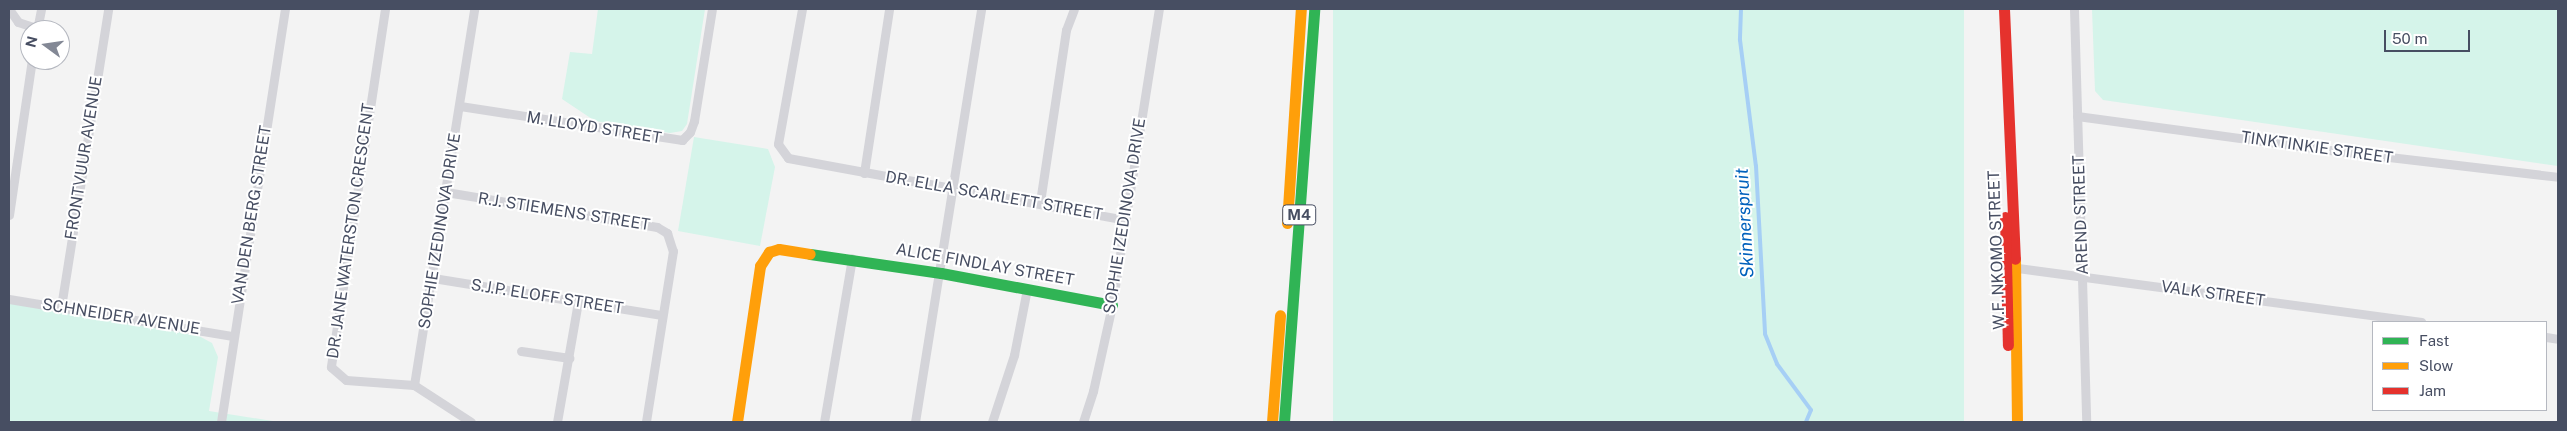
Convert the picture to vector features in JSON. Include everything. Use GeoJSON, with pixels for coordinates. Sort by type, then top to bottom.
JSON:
{"type":"FeatureCollection","features":[{"type":"Feature","properties":{"kind":"main road","name":"M4"},"geometry":{"type":"LineString","coordinates":[[1272,422],[1302,9]]}},
{"type":"Feature","properties":{"kind":"main road","name":"M4"},"geometry":{"type":"LineString","coordinates":[[1284,422],[1314,9]]}},
{"type":"Feature","properties":{"kind":"main road","name":"W.F. NKOMO STREET"},"geometry":{"type":"LineString","coordinates":[[2004,9],[2010,267],[2011,422]]}},
{"type":"Feature","properties":{"kind":"main road","name":"ALICE FINDLAY STREET"},"geometry":{"type":"LineString","coordinates":[[737,422],[763,259],[778,249],[852,258],[1112,305]]}},
{"type":"Feature","properties":{"kind":"main road","name":"W.F. NKOMO STREET"},"geometry":{"type":"LineString","coordinates":[[2010,267],[2017,422]]}},
{"type":"Feature","properties":{"kind":"street"},"geometry":{"type":"LineString","coordinates":[[9,9],[20,23]]}},
{"type":"Feature","properties":{"kind":"street","name":"FRONTVUUR AVENUE"},"geometry":{"type":"LineString","coordinates":[[61,307],[108,9]]}},
{"type":"Feature","properties":{"kind":"street","name":"VAN DEN BERG STREET"},"geometry":{"type":"LineString","coordinates":[[221,422],[232,336],[285,9]]}},
{"type":"Feature","properties":{"kind":"street","name":"DR. JANE WATERSTON CRESCENT"},"geometry":{"type":"LineString","coordinates":[[385,9],[330,359],[334,371],[346,380],[414,385]]}},
{"type":"Feature","properties":{"kind":"street","name":"SOPHIE IZEDINOVA DRIVE"},"geometry":{"type":"LineString","coordinates":[[414,385],[433,278],[474,9]]}},
{"type":"Feature","properties":{"kind":"street","name":"M. LLOYD STREET"},"geometry":{"type":"LineString","coordinates":[[460,106],[682,140],[690,132],[694,121],[712,9]]}},
{"type":"Feature","properties":{"kind":"street","name":"DR. ELLA SCARLETT STREET"},"geometry":{"type":"LineString","coordinates":[[802,9],[778,144],[781,152],[798,162],[1040,202],[1125,220]]}},
{"type":"Feature","properties":{"kind":"street","name":"DR. ELLA SCARLETT STREET"},"geometry":{"type":"LineString","coordinates":[[864,173],[889,9]]}},
{"type":"Feature","properties":{"kind":"street"},"geometry":{"type":"LineString","coordinates":[[916,422],[941,273],[981,9]]}},
{"type":"Feature","properties":{"kind":"street"},"geometry":{"type":"LineString","coordinates":[[1040,202],[1066,30],[1074,9]]}},
{"type":"Feature","properties":{"kind":"street","name":"SOPHIE IZEDINOVA DRIVE"},"geometry":{"type":"LineString","coordinates":[[1083,422],[1093,391],[1112,305],[1159,9]]}},
{"type":"Feature","properties":{"kind":"street","name":"AREND STREET"},"geometry":{"type":"LineString","coordinates":[[2074,9],[2084,276],[2086,422]]}},
{"type":"Feature","properties":{"kind":"street"},"geometry":{"type":"LineString","coordinates":[[9,215],[31,70]]}},
{"type":"Feature","properties":{"kind":"street","name":"TINKTINKIE STREET"},"geometry":{"type":"LineString","coordinates":[[2077,116],[2340,152],[2558,177]]}},
{"type":"Feature","properties":{"kind":"street","name":"R.J. STIEMENS STREET"},"geometry":{"type":"LineString","coordinates":[[446,192],[663,230],[670,237],[673,251],[646,422]]}},
{"type":"Feature","properties":{"kind":"street"},"geometry":{"type":"LineString","coordinates":[[824,422],[852,258]]}},
{"type":"Feature","properties":{"kind":"street","name":"VALK STREET"},"geometry":{"type":"LineString","coordinates":[[2010,267],[2414,321]]}},
{"type":"Feature","properties":{"kind":"street","name":"S.J.P. ELOFF STREET"},"geometry":{"type":"LineString","coordinates":[[433,278],[662,315]]}},
{"type":"Feature","properties":{"kind":"street"},"geometry":{"type":"LineString","coordinates":[[992,422],[1014,355],[1027,289]]}},
{"type":"Feature","properties":{"kind":"street","name":"SCHNEIDER AVENUE"},"geometry":{"type":"LineString","coordinates":[[9,299],[232,336]]}},
{"type":"Feature","properties":{"kind":"street"},"geometry":{"type":"LineString","coordinates":[[557,422],[578,302]]}},
{"type":"Feature","properties":{"kind":"street"},"geometry":{"type":"LineString","coordinates":[[521,352],[569,358]]}},
{"type":"Feature","properties":{"kind":"street"},"geometry":{"type":"LineString","coordinates":[[414,385],[472,422]]}},
{"type":"Feature","properties":{"kind":"green space"},"geometry":{"type":"Polygon","coordinates":[[[598,9],[705,9],[687,124],[682,131],[670,133],[595,121],[562,99],[570,52],[592,54],[598,9]]]}},
{"type":"Feature","properties":{"kind":"green space"},"geometry":{"type":"Polygon","coordinates":[[[1333,9],[1964,9],[1964,422],[1333,422],[1333,9]]]}},
{"type":"Feature","properties":{"kind":"green space"},"geometry":{"type":"Polygon","coordinates":[[[2092,9],[2558,9],[2558,166],[2103,100],[2095,91],[2092,9]]]}},
{"type":"Feature","properties":{"kind":"green space"},"geometry":{"type":"Polygon","coordinates":[[[694,137],[768,149],[775,167],[760,246],[678,231],[694,137]]]}},
{"type":"Feature","properties":{"kind":"green space"},"geometry":{"type":"Polygon","coordinates":[[[9,303],[197,335],[212,343],[218,357],[209,411],[279,422],[9,422],[9,303]]]}},
{"type":"Feature","properties":{"kind":"waterway","name":"Skinnerspruit"},"geometry":{"type":"LineString","coordinates":[[1741,9],[1740,40],[1756,166],[1765,334],[1777,364],[1811,410],[1806,422]]}},
{"type":"Feature","properties":{"kind":"traffic: fast"},"geometry":{"type":"LineString","coordinates":[[1284,422],[1314,9]]}},
{"type":"Feature","properties":{"kind":"traffic: fast"},"geometry":{"type":"LineString","coordinates":[[810,254],[941,273],[1112,305]]}},
{"type":"Feature","properties":{"kind":"traffic: slow"},"geometry":{"type":"LineString","coordinates":[[1287,223],[1301,9]]}},
{"type":"Feature","properties":{"kind":"traffic: slow"},"geometry":{"type":"LineString","coordinates":[[737,422],[760,266],[769,252],[779,249],[810,254]]}},
{"type":"Feature","properties":{"kind":"traffic: slow"},"geometry":{"type":"LineString","coordinates":[[2015,259],[2017,422]]}},
{"type":"Feature","properties":{"kind":"traffic: slow"},"geometry":{"type":"LineString","coordinates":[[1272,422],[1280,315]]}},
{"type":"Feature","properties":{"kind":"traffic: jam"},"geometry":{"type":"LineString","coordinates":[[2004,9],[2015,259]]}},
{"type":"Feature","properties":{"kind":"traffic: jam"},"geometry":{"type":"LineString","coordinates":[[2005,217],[2008,345]]}}]}
